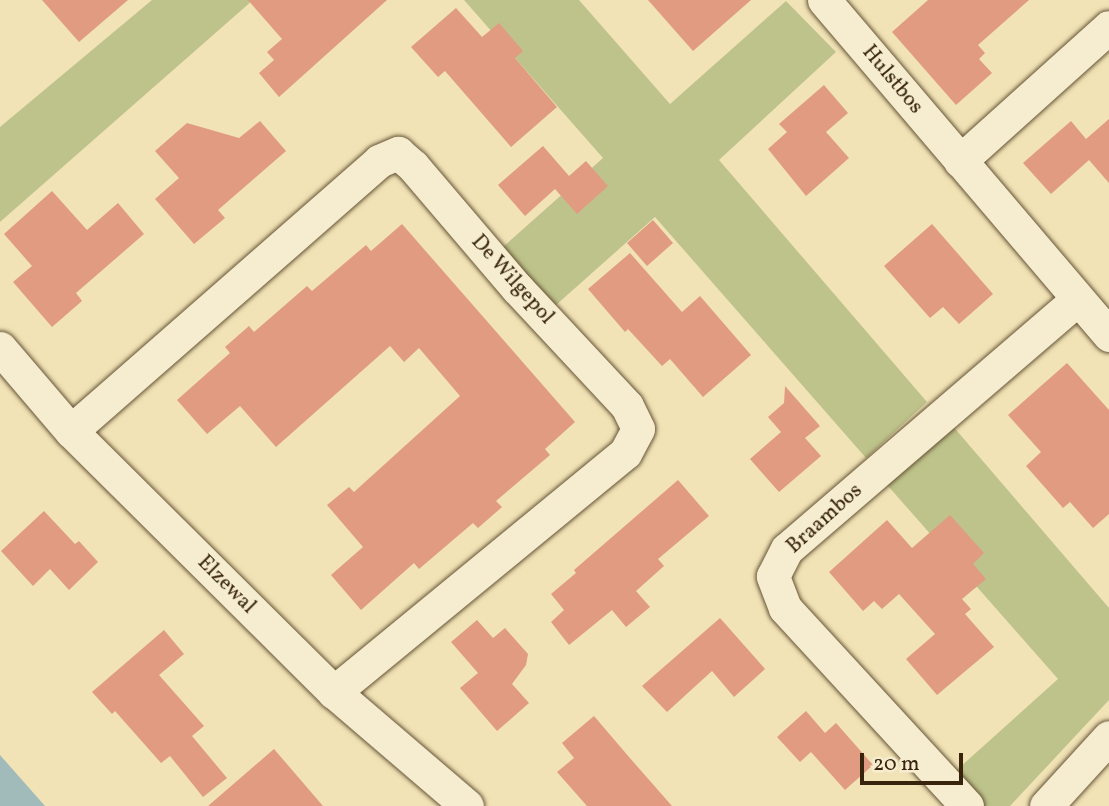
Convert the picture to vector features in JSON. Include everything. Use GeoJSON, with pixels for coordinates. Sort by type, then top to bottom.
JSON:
{"type":"FeatureCollection","features":[{"type":"Feature","properties":{"kind":"street","name":"Hulstbos"},"geometry":{"type":"LineString","coordinates":[[824,0],[1077,300]]}},
{"type":"Feature","properties":{"kind":"street"},"geometry":{"type":"LineString","coordinates":[[960,161],[1109,27]]}},
{"type":"Feature","properties":{"kind":"street","name":"De Wilgepol"},"geometry":{"type":"LineString","coordinates":[[71,430],[379,160],[398,153],[413,166],[517,288],[627,406],[638,429],[625,453],[334,692]]}},
{"type":"Feature","properties":{"kind":"street"},"geometry":{"type":"LineString","coordinates":[[1077,300],[1109,335]]}},
{"type":"Feature","properties":{"kind":"street","name":"Braambos"},"geometry":{"type":"LineString","coordinates":[[967,806],[785,608],[773,576],[787,550],[1077,300]]}},
{"type":"Feature","properties":{"kind":"street","name":"Elzewal"},"geometry":{"type":"LineString","coordinates":[[0,348],[71,430],[334,692],[467,806]]}},
{"type":"Feature","properties":{"kind":"street"},"geometry":{"type":"LineString","coordinates":[[1046,806],[1109,737]]}},
{"type":"Feature","properties":{"kind":"green space"},"geometry":{"type":"Polygon","coordinates":[[[152,0],[253,0],[0,222],[0,127],[152,0]]]}},
{"type":"Feature","properties":{"kind":"green space"},"geometry":{"type":"Polygon","coordinates":[[[464,0],[579,0],[670,104],[786,1],[836,52],[719,160],[927,402],[866,458],[655,217],[547,313],[494,255],[603,158],[464,0]]]}},
{"type":"Feature","properties":{"kind":"green space"},"geometry":{"type":"Polygon","coordinates":[[[945,417],[1109,608],[1109,700],[1010,806],[984,806],[972,800],[949,777],[1058,679],[881,478],[945,417]]]}},
{"type":"Feature","properties":{"kind":"water"},"geometry":{"type":"Polygon","coordinates":[[[0,755],[45,806],[0,806],[0,755]]]}},
{"type":"Feature","properties":{"kind":"building"},"geometry":{"type":"Polygon","coordinates":[[[42,0],[128,0],[79,42],[42,0]]]}},
{"type":"Feature","properties":{"kind":"building"},"geometry":{"type":"Polygon","coordinates":[[[248,0],[387,0],[279,97],[259,73],[274,60],[267,52],[282,39],[248,0]]]}},
{"type":"Feature","properties":{"kind":"building"},"geometry":{"type":"Polygon","coordinates":[[[648,0],[751,0],[693,51],[648,0]]]}},
{"type":"Feature","properties":{"kind":"building"},"geometry":{"type":"Polygon","coordinates":[[[928,0],[1029,0],[978,45],[985,53],[979,59],[992,73],[956,105],[892,32],[928,0]]]}},
{"type":"Feature","properties":{"kind":"building"},"geometry":{"type":"Polygon","coordinates":[[[456,8],[482,37],[499,23],[523,51],[515,58],[557,107],[511,147],[445,71],[438,77],[411,47],[456,8]]]}},
{"type":"Feature","properties":{"kind":"building"},"geometry":{"type":"Polygon","coordinates":[[[824,85],[848,113],[826,132],[849,158],[806,196],[768,149],[787,132],[779,124],[824,85]]]}},
{"type":"Feature","properties":{"kind":"building"},"geometry":{"type":"Polygon","coordinates":[[[1109,119],[1109,183],[1089,160],[1051,194],[1023,163],[1071,121],[1086,139],[1109,119]]]}},
{"type":"Feature","properties":{"kind":"building"},"geometry":{"type":"Polygon","coordinates":[[[260,121],[286,151],[218,210],[225,218],[194,244],[155,199],[179,178],[155,151],[187,123],[239,138],[260,121]]]}},
{"type":"Feature","properties":{"kind":"building"},"geometry":{"type":"Polygon","coordinates":[[[543,146],[569,176],[586,161],[608,186],[577,214],[555,189],[525,216],[498,185],[543,146]]]}},
{"type":"Feature","properties":{"kind":"building"},"geometry":{"type":"Polygon","coordinates":[[[52,191],[87,230],[118,203],[144,234],[76,293],[82,301],[52,327],[13,282],[32,266],[4,234],[52,191]]]}},
{"type":"Feature","properties":{"kind":"building"},"geometry":{"type":"Polygon","coordinates":[[[653,220],[673,243],[647,266],[627,243],[653,220]]]}},
{"type":"Feature","properties":{"kind":"building"},"geometry":{"type":"Polygon","coordinates":[[[402,224],[575,422],[545,449],[550,455],[496,501],[502,507],[478,528],[473,523],[419,569],[414,563],[361,610],[331,575],[363,547],[327,505],[349,487],[354,492],[460,396],[419,348],[404,362],[390,346],[276,447],[240,406],[207,434],[177,400],[230,353],[225,347],[249,326],[254,332],[307,286],[312,291],[366,245],[371,251],[402,224]]]}},
{"type":"Feature","properties":{"kind":"building"},"geometry":{"type":"Polygon","coordinates":[[[932,224],[993,294],[959,324],[943,307],[930,318],[884,266],[932,224]]]}},
{"type":"Feature","properties":{"kind":"building"},"geometry":{"type":"Polygon","coordinates":[[[630,253],[682,312],[700,296],[751,355],[703,397],[670,359],[662,366],[628,329],[625,332],[588,289],[630,253]]]}},
{"type":"Feature","properties":{"kind":"building"},"geometry":{"type":"Polygon","coordinates":[[[1067,363],[1109,410],[1109,514],[1093,528],[1070,502],[1063,508],[1026,466],[1041,452],[1008,415],[1067,363]]]}},
{"type":"Feature","properties":{"kind":"building"},"geometry":{"type":"Polygon","coordinates":[[[785,386],[820,426],[805,438],[821,456],[779,492],[750,459],[781,432],[768,417],[784,403],[785,386]]]}},
{"type":"Feature","properties":{"kind":"building"},"geometry":{"type":"Polygon","coordinates":[[[678,480],[709,516],[658,559],[664,566],[636,591],[650,607],[626,627],[612,610],[569,645],[551,622],[564,610],[551,594],[576,573],[574,570],[678,480]]]}},
{"type":"Feature","properties":{"kind":"building"},"geometry":{"type":"Polygon","coordinates":[[[44,511],[75,544],[79,541],[98,562],[69,590],[50,569],[33,586],[1,551],[44,511]]]}},
{"type":"Feature","properties":{"kind":"building"},"geometry":{"type":"Polygon","coordinates":[[[950,515],[984,553],[973,564],[986,579],[962,599],[971,609],[965,614],[994,647],[937,695],[906,659],[935,634],[899,594],[882,609],[874,601],[863,611],[829,572],[887,520],[912,548],[950,515]]]}},
{"type":"Feature","properties":{"kind":"building"},"geometry":{"type":"Polygon","coordinates":[[[720,618],[765,669],[734,697],[712,671],[667,712],[642,686],[720,618]]]}},
{"type":"Feature","properties":{"kind":"building"},"geometry":{"type":"Polygon","coordinates":[[[477,620],[493,638],[505,628],[528,654],[526,665],[512,684],[529,703],[497,731],[460,688],[478,673],[451,642],[477,620]]]}},
{"type":"Feature","properties":{"kind":"building"},"geometry":{"type":"Polygon","coordinates":[[[164,630],[184,654],[159,675],[204,726],[192,736],[227,778],[203,797],[170,756],[161,763],[115,711],[112,714],[92,692],[164,630]]]}},
{"type":"Feature","properties":{"kind":"building"},"geometry":{"type":"Polygon","coordinates":[[[806,711],[825,733],[836,723],[873,765],[845,790],[811,752],[800,762],[777,737],[806,711]]]}},
{"type":"Feature","properties":{"kind":"building"},"geometry":{"type":"Polygon","coordinates":[[[594,716],[672,806],[587,806],[557,772],[574,758],[562,743],[594,716]]]}},
{"type":"Feature","properties":{"kind":"building"},"geometry":{"type":"Polygon","coordinates":[[[274,749],[323,806],[208,806],[274,749]]]}}]}
